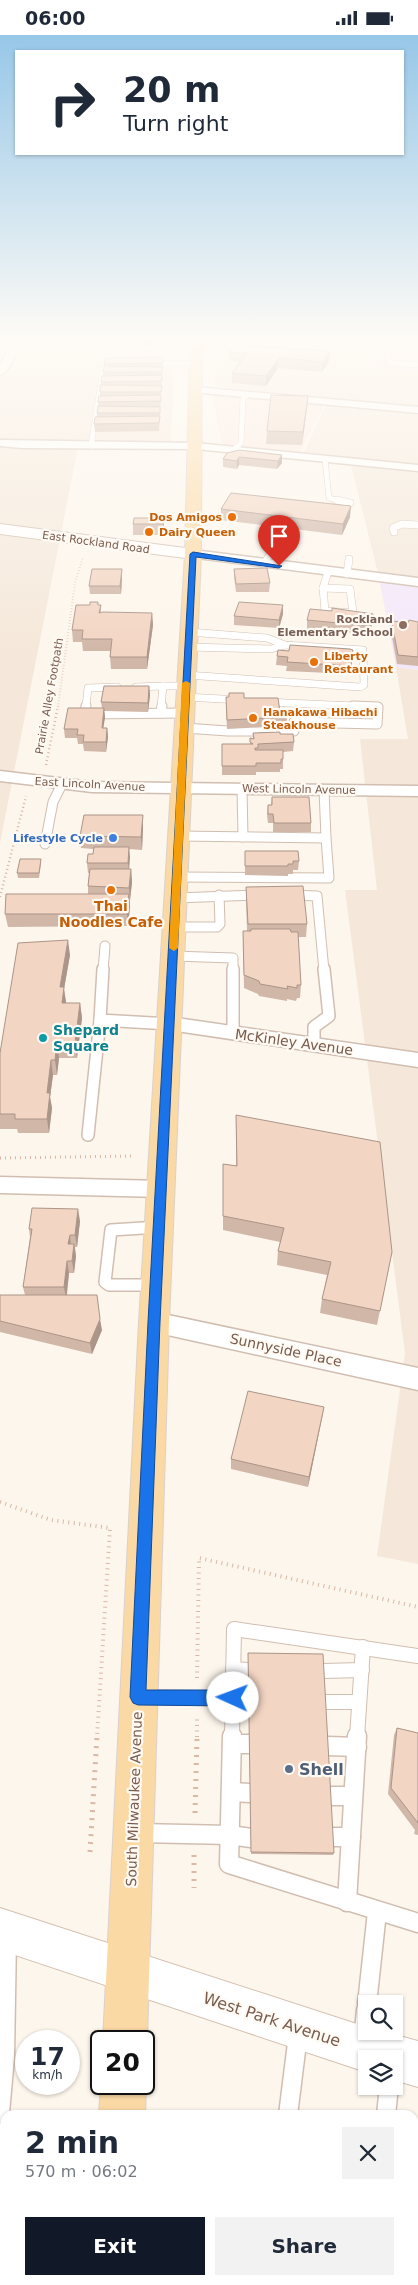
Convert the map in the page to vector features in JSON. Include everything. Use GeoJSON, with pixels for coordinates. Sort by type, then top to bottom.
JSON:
{"type":"FeatureCollection","features":[{"type":"Feature","properties":{"kind":"main road","name":"South Milwaukee Avenue"},"geometry":{"type":"LineString","coordinates":[[125,2030],[154,1322],[193,554],[196,446]]}},
{"type":"Feature","properties":{"kind":"main road"},"geometry":{"type":"LineString","coordinates":[[122,2110],[123,2095]]}},
{"type":"Feature","properties":{"kind":"street"},"geometry":{"type":"LineString","coordinates":[[11,444],[196,446],[418,469]]}},
{"type":"Feature","properties":{"kind":"street","name":"East Rockland Road"},"geometry":{"type":"LineString","coordinates":[[0,529],[193,554]]}},
{"type":"Feature","properties":{"kind":"street"},"geometry":{"type":"LineString","coordinates":[[193,554],[418,582]]}},
{"type":"Feature","properties":{"kind":"street","name":"East Lincoln Avenue"},"geometry":{"type":"LineString","coordinates":[[0,776],[62,784],[180,788]]}},
{"type":"Feature","properties":{"kind":"street","name":"West Lincoln Avenue"},"geometry":{"type":"LineString","coordinates":[[180,788],[418,791]]}},
{"type":"Feature","properties":{"kind":"street","name":"McKinley Avenue"},"geometry":{"type":"LineString","coordinates":[[170,1024],[418,1060]]}},
{"type":"Feature","properties":{"kind":"street"},"geometry":{"type":"LineString","coordinates":[[0,1185],[161,1189]]}},
{"type":"Feature","properties":{"kind":"street","name":"Sunnyside Place"},"geometry":{"type":"LineString","coordinates":[[154,1322],[418,1379]]}},
{"type":"Feature","properties":{"kind":"street","name":"West Park Avenue"},"geometry":{"type":"LineString","coordinates":[[3,1930],[299,2028],[373,2050]]}},
{"type":"Feature","properties":{"kind":"lane"},"geometry":{"type":"LineString","coordinates":[[233,450],[240,444]]}},
{"type":"Feature","properties":{"kind":"lane"},"geometry":{"type":"LineString","coordinates":[[325,459],[329,498],[350,503]]}},
{"type":"Feature","properties":{"kind":"lane"},"geometry":{"type":"LineString","coordinates":[[394,532],[393,528],[402,524],[418,525]]}},
{"type":"Feature","properties":{"kind":"lane"},"geometry":{"type":"LineString","coordinates":[[264,564],[272,551]]}},
{"type":"Feature","properties":{"kind":"lane"},"geometry":{"type":"LineString","coordinates":[[347,574],[349,559]]}},
{"type":"Feature","properties":{"kind":"lane"},"geometry":{"type":"LineString","coordinates":[[323,588],[351,590],[353,613],[325,611],[322,583],[328,572]]}},
{"type":"Feature","properties":{"kind":"lane"},"geometry":{"type":"LineString","coordinates":[[185,700],[378,707],[377,724],[294,722],[294,731],[228,731],[185,700],[163,686],[88,688],[84,713],[162,713],[185,700],[363,687],[363,650],[285,645],[267,638],[188,640]]}},
{"type":"Feature","properties":{"kind":"lane"},"geometry":{"type":"LineString","coordinates":[[188,640],[271,649],[285,645]]}},
{"type":"Feature","properties":{"kind":"lane"},"geometry":{"type":"LineString","coordinates":[[162,713],[163,686]]}},
{"type":"Feature","properties":{"kind":"lane"},"geometry":{"type":"LineString","coordinates":[[45,844],[52,802],[62,784]]}},
{"type":"Feature","properties":{"kind":"lane"},"geometry":{"type":"LineString","coordinates":[[242,789],[243,837]]}},
{"type":"Feature","properties":{"kind":"lane"},"geometry":{"type":"LineString","coordinates":[[176,887],[329,878],[324,790]]}},
{"type":"Feature","properties":{"kind":"lane"},"geometry":{"type":"LineString","coordinates":[[178,836],[326,838]]}},
{"type":"Feature","properties":{"kind":"lane"},"geometry":{"type":"LineString","coordinates":[[176,887],[220,895],[317,896],[330,1016],[314,1027],[314,1045]]}},
{"type":"Feature","properties":{"kind":"lane"},"geometry":{"type":"LineString","coordinates":[[174,927],[217,927],[220,924],[220,895]]}},
{"type":"Feature","properties":{"kind":"lane"},"geometry":{"type":"LineString","coordinates":[[88,1135],[100,1020],[104,946]]}},
{"type":"Feature","properties":{"kind":"lane"},"geometry":{"type":"LineString","coordinates":[[173,956],[232,958],[233,1033]]}},
{"type":"Feature","properties":{"kind":"lane"},"geometry":{"type":"LineString","coordinates":[[100,1020],[170,1024]]}},
{"type":"Feature","properties":{"kind":"lane"},"geometry":{"type":"LineString","coordinates":[[156,1285],[109,1285],[105,1282],[111,1230],[115,1228],[159,1227]]}},
{"type":"Feature","properties":{"kind":"lane"},"geometry":{"type":"LineString","coordinates":[[418,1655],[234,1629],[241,1669],[241,1699],[232,1744],[230,1835],[230,1864],[347,1903],[418,1923]]}},
{"type":"Feature","properties":{"kind":"lane"},"geometry":{"type":"LineString","coordinates":[[347,1903],[363,1647]]}},
{"type":"Feature","properties":{"kind":"lane"},"geometry":{"type":"LineString","coordinates":[[323,1671],[362,1670]]}},
{"type":"Feature","properties":{"kind":"lane"},"geometry":{"type":"LineString","coordinates":[[138,1697],[241,1699]]}},
{"type":"Feature","properties":{"kind":"lane"},"geometry":{"type":"LineString","coordinates":[[325,1702],[359,1702]]}},
{"type":"Feature","properties":{"kind":"lane"},"geometry":{"type":"LineString","coordinates":[[232,1744],[250,1745]]}},
{"type":"Feature","properties":{"kind":"lane"},"geometry":{"type":"LineString","coordinates":[[327,1746],[356,1747]]}},
{"type":"Feature","properties":{"kind":"lane"},"geometry":{"type":"LineString","coordinates":[[231,1792],[250,1793]]}},
{"type":"Feature","properties":{"kind":"lane"},"geometry":{"type":"LineString","coordinates":[[330,1796],[354,1796]]}},
{"type":"Feature","properties":{"kind":"lane"},"geometry":{"type":"LineString","coordinates":[[133,1833],[230,1835],[251,1838]]}},
{"type":"Feature","properties":{"kind":"lane"},"geometry":{"type":"LineString","coordinates":[[332,1837],[351,1837]]}},
{"type":"Feature","properties":{"kind":"lane"},"geometry":{"type":"LineString","coordinates":[[368,1995],[377,1912]]}},
{"type":"Feature","properties":{"kind":"lane"},"geometry":{"type":"LineString","coordinates":[[0,2110],[5,2057],[3,1930]]}},
{"type":"Feature","properties":{"kind":"lane"},"geometry":{"type":"LineString","coordinates":[[289,2110],[299,2028]]}},
{"type":"Feature","properties":{"kind":"lane"},"geometry":{"type":"LineString","coordinates":[[386,2095],[386,2110]]}},
{"type":"Feature","properties":{"kind":"path","name":"Prairie Alley Footpath"},"geometry":{"type":"LineString","coordinates":[[42,782],[57,713],[75,583],[84,556]]}},
{"type":"Feature","properties":{"kind":"path"},"geometry":{"type":"LineString","coordinates":[[0,897],[28,788],[42,782]]}},
{"type":"Feature","properties":{"kind":"path"},"geometry":{"type":"LineString","coordinates":[[0,1158],[135,1156]]}},
{"type":"Feature","properties":{"kind":"path"},"geometry":{"type":"LineString","coordinates":[[0,1502],[50,1520],[110,1528],[90,1852]]}},
{"type":"Feature","properties":{"kind":"path"},"geometry":{"type":"LineString","coordinates":[[194,1888],[200,1558],[418,1607]]}},
{"type":"Feature","properties":{"kind":"shaded area"},"geometry":{"type":"Polygon","coordinates":[[[0,444],[79,444],[0,843],[0,444]]]}},
{"type":"Feature","properties":{"kind":"shaded area"},"geometry":{"type":"Polygon","coordinates":[[[222,444],[304,444],[300,452],[222,444]]]}},
{"type":"Feature","properties":{"kind":"shaded area"},"geometry":{"type":"Polygon","coordinates":[[[308,444],[418,444],[418,582],[379,577],[349,457],[304,452],[308,444]]]}},
{"type":"Feature","properties":{"kind":"shaded area","name":"Rockland Elementary School"},"geometry":{"type":"Polygon","coordinates":[[[379,578],[418,582],[418,670],[396,667],[379,578]]]}},
{"type":"Feature","properties":{"kind":"shaded area"},"geometry":{"type":"Polygon","coordinates":[[[396,667],[418,670],[418,1564],[377,1556],[405,1353],[345,890],[377,890],[360,739],[408,739],[396,667]]]}},
{"type":"Feature","properties":{"kind":"building"},"geometry":{"type":"Polygon","coordinates":[[[239,450],[282,455],[278,461],[239,457],[237,461],[223,459],[227,453],[239,450]]]}},
{"type":"Feature","properties":{"kind":"building"},"geometry":{"type":"Polygon","coordinates":[[[231,493],[351,506],[343,524],[221,509],[231,493]]]}},
{"type":"Feature","properties":{"kind":"building"},"geometry":{"type":"Polygon","coordinates":[[[134,518],[164,518],[163,524],[133,524],[134,518]]]}},
{"type":"Feature","properties":{"kind":"building"},"geometry":{"type":"Polygon","coordinates":[[[267,568],[270,583],[236,584],[234,569],[267,568]]]}},
{"type":"Feature","properties":{"kind":"building"},"geometry":{"type":"Polygon","coordinates":[[[92,569],[122,569],[120,586],[89,586],[92,569]]]}},
{"type":"Feature","properties":{"kind":"building"},"geometry":{"type":"Polygon","coordinates":[[[90,602],[98,602],[98,605],[101,605],[99,613],[152,613],[147,657],[110,657],[112,639],[82,639],[83,630],[72,630],[76,605],[90,605],[90,602]]]}},
{"type":"Feature","properties":{"kind":"building"},"geometry":{"type":"Polygon","coordinates":[[[239,602],[283,605],[279,620],[234,616],[239,602]]]}},
{"type":"Feature","properties":{"kind":"building"},"geometry":{"type":"Polygon","coordinates":[[[332,608],[373,614],[371,626],[307,620],[310,609],[332,611],[332,608]]]}},
{"type":"Feature","properties":{"kind":"building","name":"Rockland Elementary School"},"geometry":{"type":"Polygon","coordinates":[[[409,620],[418,622],[418,657],[398,655],[392,623],[393,621],[408,623],[409,620]]]}},
{"type":"Feature","properties":{"kind":"building"},"geometry":{"type":"Polygon","coordinates":[[[290,645],[353,650],[351,666],[287,662],[288,657],[277,656],[278,650],[289,651],[290,645]]]}},
{"type":"Feature","properties":{"kind":"building"},"geometry":{"type":"Polygon","coordinates":[[[104,686],[149,686],[148,703],[101,702],[104,686]]]}},
{"type":"Feature","properties":{"kind":"building"},"geometry":{"type":"Polygon","coordinates":[[[229,693],[244,693],[244,698],[278,698],[280,712],[287,712],[287,717],[227,720],[226,697],[229,697],[229,693]]]}},
{"type":"Feature","properties":{"kind":"building"},"geometry":{"type":"Polygon","coordinates":[[[68,708],[104,708],[102,728],[107,728],[106,742],[83,742],[84,735],[77,735],[78,729],[64,729],[68,708]]]}},
{"type":"Feature","properties":{"kind":"building"},"geometry":{"type":"Polygon","coordinates":[[[280,732],[280,734],[293,734],[294,742],[258,744],[258,748],[255,748],[255,750],[283,750],[281,763],[256,763],[256,766],[222,766],[222,744],[253,744],[250,742],[250,738],[254,739],[253,733],[280,732]]]}},
{"type":"Feature","properties":{"kind":"building"},"geometry":{"type":"Polygon","coordinates":[[[272,797],[309,797],[311,823],[274,823],[273,814],[268,814],[268,805],[272,805],[272,797]]]}},
{"type":"Feature","properties":{"kind":"building"},"geometry":{"type":"Polygon","coordinates":[[[84,815],[143,815],[141,837],[80,836],[84,815]]]}},
{"type":"Feature","properties":{"kind":"building"},"geometry":{"type":"Polygon","coordinates":[[[94,847],[129,847],[128,863],[87,863],[88,854],[93,854],[94,847]]]}},
{"type":"Feature","properties":{"kind":"building"},"geometry":{"type":"Polygon","coordinates":[[[245,851],[298,851],[299,861],[293,861],[293,864],[288,864],[288,866],[245,866],[245,851]]]}},
{"type":"Feature","properties":{"kind":"building"},"geometry":{"type":"Polygon","coordinates":[[[20,859],[41,859],[39,873],[17,873],[20,859]]]}},
{"type":"Feature","properties":{"kind":"building"},"geometry":{"type":"Polygon","coordinates":[[[90,869],[131,869],[129,888],[88,886],[90,869]]]}},
{"type":"Feature","properties":{"kind":"building"},"geometry":{"type":"Polygon","coordinates":[[[303,886],[307,924],[248,924],[246,887],[303,886]]]}},
{"type":"Feature","properties":{"kind":"building"},"geometry":{"type":"Polygon","coordinates":[[[6,894],[129,894],[127,914],[5,914],[6,894]]]}},
{"type":"Feature","properties":{"kind":"building"},"geometry":{"type":"Polygon","coordinates":[[[251,929],[290,929],[291,932],[298,932],[301,985],[297,985],[297,988],[287,986],[288,989],[260,984],[259,981],[244,975],[243,931],[251,931],[251,929]]]}},
{"type":"Feature","properties":{"kind":"building","name":"Shepard Square"},"geometry":{"type":"Polygon","coordinates":[[[68,940],[60,987],[64,987],[62,1003],[80,1003],[75,1043],[57,1043],[55,1060],[51,1060],[47,1093],[50,1093],[47,1119],[15,1119],[15,1114],[0,1114],[0,1053],[18,943],[68,940]]]}},
{"type":"Feature","properties":{"kind":"building"},"geometry":{"type":"Polygon","coordinates":[[[236,1115],[380,1142],[392,1252],[380,1311],[322,1299],[331,1262],[278,1251],[284,1228],[223,1216],[223,1164],[237,1166],[236,1115]]]}},
{"type":"Feature","properties":{"kind":"building"},"geometry":{"type":"Polygon","coordinates":[[[32,1208],[78,1209],[75,1235],[70,1235],[68,1244],[74,1244],[72,1261],[67,1261],[64,1287],[23,1287],[32,1229],[29,1229],[32,1208]]]}},
{"type":"Feature","properties":{"kind":"building"},"geometry":{"type":"Polygon","coordinates":[[[0,1295],[97,1295],[100,1319],[90,1343],[0,1321],[0,1295]]]}},
{"type":"Feature","properties":{"kind":"building"},"geometry":{"type":"Polygon","coordinates":[[[248,1391],[324,1407],[309,1477],[231,1459],[248,1391]]]}},
{"type":"Feature","properties":{"kind":"building","name":"Shell"},"geometry":{"type":"Polygon","coordinates":[[[248,1653],[323,1654],[334,1853],[251,1852],[248,1653]]]}},
{"type":"Feature","properties":{"kind":"building"},"geometry":{"type":"Polygon","coordinates":[[[397,1728],[418,1733],[418,1823],[391,1788],[397,1728]]]}},
{"type":"Feature","properties":{"kind":"slow traffic"},"geometry":{"type":"LineString","coordinates":[[174,948],[186,683]]}},
{"type":"Feature","properties":{"kind":"place","name":"Dos Amigos"},"geometry":{"type":"Point","coordinates":[232,517]}},
{"type":"Feature","properties":{"kind":"place","name":"Dairy Queen"},"geometry":{"type":"Point","coordinates":[149,532]}},
{"type":"Feature","properties":{"kind":"place","name":"Rockland Elementary School"},"geometry":{"type":"Point","coordinates":[403,625]}},
{"type":"Feature","properties":{"kind":"place","name":"Liberty Restaurant"},"geometry":{"type":"Point","coordinates":[314,662]}},
{"type":"Feature","properties":{"kind":"place","name":"Hanakawa Hibachi Steakhouse"},"geometry":{"type":"Point","coordinates":[253,718]}},
{"type":"Feature","properties":{"kind":"place","name":"Lifestyle Cycle"},"geometry":{"type":"Point","coordinates":[113,838]}},
{"type":"Feature","properties":{"kind":"place","name":"Thai Noodles Cafe"},"geometry":{"type":"Point","coordinates":[111,890]}},
{"type":"Feature","properties":{"kind":"place","name":"Shepard Square"},"geometry":{"type":"Point","coordinates":[43,1038]}},
{"type":"Feature","properties":{"kind":"place","name":"Shell"},"geometry":{"type":"Point","coordinates":[289,1769]}},
{"type":"Feature","properties":{"kind":"route"},"geometry":{"type":"LineString","coordinates":[[233,1698],[138,1697],[154,1322],[193,554],[279,566]]}}]}
